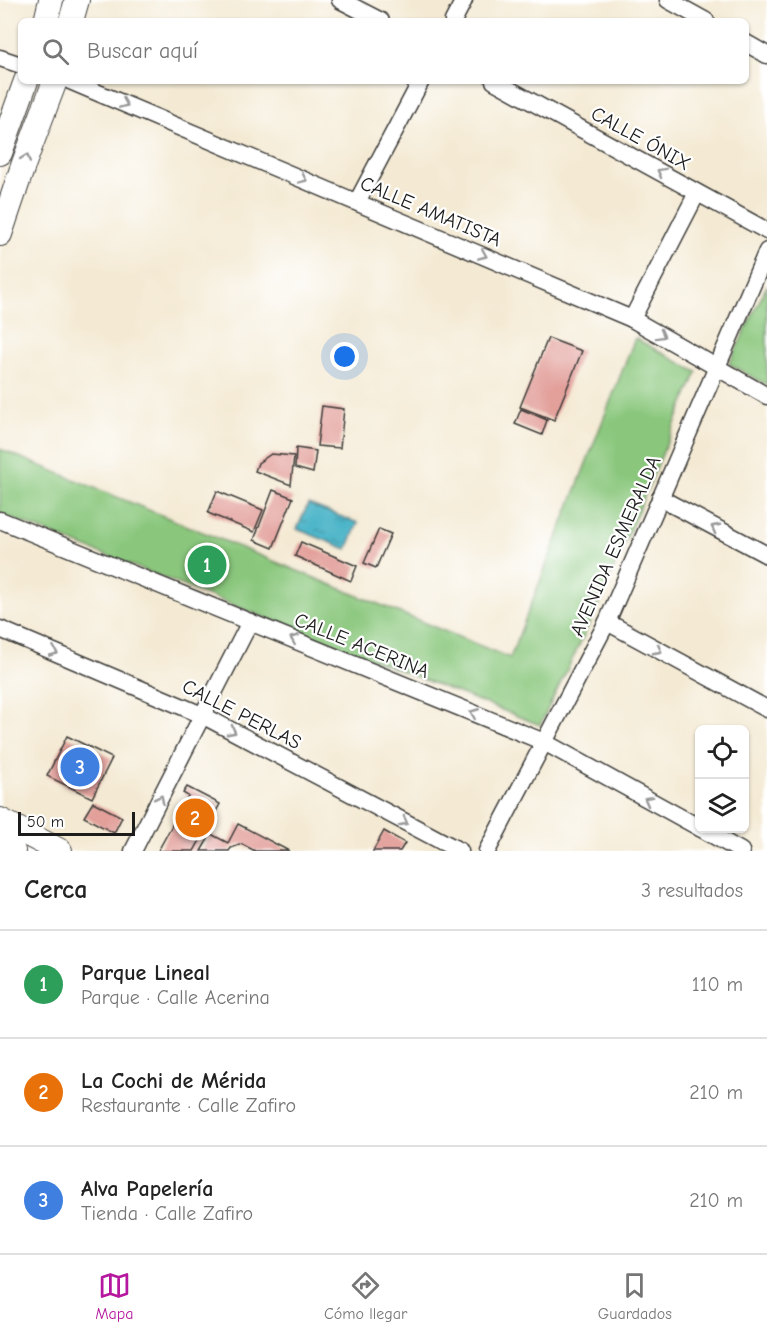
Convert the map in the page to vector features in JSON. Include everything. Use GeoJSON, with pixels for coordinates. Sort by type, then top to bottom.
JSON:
{"type":"FeatureCollection","features":[{"type":"Feature","properties":{"kind":"street"},"geometry":{"type":"LineString","coordinates":[[46,18],[51,0]]}},
{"type":"Feature","properties":{"kind":"street"},"geometry":{"type":"LineString","coordinates":[[72,18],[77,0]]}},
{"type":"Feature","properties":{"kind":"street"},"geometry":{"type":"LineString","coordinates":[[340,0],[375,18]]}},
{"type":"Feature","properties":{"kind":"street"},"geometry":{"type":"LineString","coordinates":[[455,18],[464,0]]}},
{"type":"Feature","properties":{"kind":"street"},"geometry":{"type":"LineString","coordinates":[[668,0],[701,18]]}},
{"type":"Feature","properties":{"kind":"street"},"geometry":{"type":"LineString","coordinates":[[749,45],[767,55]]}},
{"type":"Feature","properties":{"kind":"street"},"geometry":{"type":"LineString","coordinates":[[0,58],[18,64]]}},
{"type":"Feature","properties":{"kind":"street"},"geometry":{"type":"LineString","coordinates":[[0,153],[26,84]]}},
{"type":"Feature","properties":{"kind":"street"},"geometry":{"type":"LineString","coordinates":[[0,234],[24,163],[55,84]]}},
{"type":"Feature","properties":{"kind":"street","name":"CALLE AMATISTA"},"geometry":{"type":"LineString","coordinates":[[77,84],[632,319],[767,396]]}},
{"type":"Feature","properties":{"kind":"street"},"geometry":{"type":"LineString","coordinates":[[357,202],[419,84]]}},
{"type":"Feature","properties":{"kind":"street","name":"CALLE ÓNIX"},"geometry":{"type":"LineString","coordinates":[[499,84],[767,231]]}},
{"type":"Feature","properties":{"kind":"street"},"geometry":{"type":"LineString","coordinates":[[632,319],[697,193]]}},
{"type":"Feature","properties":{"kind":"street","name":"AVENIDA ESMERALDA"},"geometry":{"type":"LineString","coordinates":[[487,851],[607,622],[767,251]]}},
{"type":"Feature","properties":{"kind":"street"},"geometry":{"type":"LineString","coordinates":[[660,498],[767,555]]}},
{"type":"Feature","properties":{"kind":"street","name":"CALLE ACERINA"},"geometry":{"type":"LineString","coordinates":[[0,520],[544,742],[695,825]]}},
{"type":"Feature","properties":{"kind":"street"},"geometry":{"type":"LineString","coordinates":[[133,851],[250,622]]}},
{"type":"Feature","properties":{"kind":"street"},"geometry":{"type":"LineString","coordinates":[[607,622],[767,709]]}},
{"type":"Feature","properties":{"kind":"street","name":"CALLE PERLAS"},"geometry":{"type":"LineString","coordinates":[[0,629],[202,715],[460,851]]}},
{"type":"Feature","properties":{"kind":"street"},"geometry":{"type":"LineString","coordinates":[[0,820],[60,851]]}},
{"type":"Feature","properties":{"kind":"street"},"geometry":{"type":"LineString","coordinates":[[0,831],[13,851]]}},
{"type":"Feature","properties":{"kind":"street","name":"CALLE ACERINA"},"geometry":{"type":"LineString","coordinates":[[709,833],[741,851]]}},
{"type":"Feature","properties":{"kind":"green space"},"geometry":{"type":"Polygon","coordinates":[[[767,285],[767,385],[729,364],[767,285]]]}},
{"type":"Feature","properties":{"kind":"green space"},"geometry":{"type":"Polygon","coordinates":[[[635,338],[697,372],[593,617],[540,725],[0,514],[0,449],[510,658],[635,338]]]}},
{"type":"Feature","properties":{"kind":"water"},"geometry":{"type":"Polygon","coordinates":[[[308,504],[358,523],[347,549],[297,529],[308,504]]]}},
{"type":"Feature","properties":{"kind":"building"},"geometry":{"type":"Polygon","coordinates":[[[548,338],[582,351],[554,420],[520,407],[548,338]]]}},
{"type":"Feature","properties":{"kind":"building"},"geometry":{"type":"Polygon","coordinates":[[[322,406],[344,409],[340,448],[317,446],[322,406]]]}},
{"type":"Feature","properties":{"kind":"building"},"geometry":{"type":"Polygon","coordinates":[[[521,409],[547,420],[542,435],[515,424],[521,409]]]}},
{"type":"Feature","properties":{"kind":"building"},"geometry":{"type":"Polygon","coordinates":[[[296,448],[316,451],[313,473],[295,468],[296,448]]]}},
{"type":"Feature","properties":{"kind":"building"},"geometry":{"type":"Polygon","coordinates":[[[271,454],[294,456],[291,485],[255,471],[258,463],[271,454]]]}},
{"type":"Feature","properties":{"kind":"building"},"geometry":{"type":"Polygon","coordinates":[[[273,490],[293,498],[273,548],[254,540],[273,490]]]}},
{"type":"Feature","properties":{"kind":"building"},"geometry":{"type":"Polygon","coordinates":[[[217,491],[263,510],[254,532],[208,513],[217,491]]]}},
{"type":"Feature","properties":{"kind":"building"},"geometry":{"type":"Polygon","coordinates":[[[379,529],[391,534],[376,568],[364,563],[379,529]]]}},
{"type":"Feature","properties":{"kind":"building"},"geometry":{"type":"Polygon","coordinates":[[[301,542],[357,566],[351,581],[295,556],[301,542]]]}},
{"type":"Feature","properties":{"kind":"building"},"geometry":{"type":"Polygon","coordinates":[[[67,736],[112,758],[92,798],[47,776],[67,736]]]}},
{"type":"Feature","properties":{"kind":"building"},"geometry":{"type":"Polygon","coordinates":[[[187,787],[220,804],[194,851],[158,851],[188,796],[183,793],[187,787]]]}},
{"type":"Feature","properties":{"kind":"building"},"geometry":{"type":"Polygon","coordinates":[[[93,802],[122,817],[114,833],[84,817],[93,802]]]}},
{"type":"Feature","properties":{"kind":"building"},"geometry":{"type":"Polygon","coordinates":[[[238,824],[289,851],[255,851],[242,844],[229,851],[201,851],[211,834],[228,843],[238,824]]]}},
{"type":"Feature","properties":{"kind":"building"},"geometry":{"type":"Polygon","coordinates":[[[384,831],[405,843],[400,851],[373,851],[384,831]]]}},
{"type":"Feature","properties":{"kind":"place","name":"Parque Lineal"},"geometry":{"type":"Point","coordinates":[207,565]}},
{"type":"Feature","properties":{"kind":"place","name":"Alva Papelería"},"geometry":{"type":"Point","coordinates":[80,767]}},
{"type":"Feature","properties":{"kind":"place","name":"La Cochi de Mérida"},"geometry":{"type":"Point","coordinates":[195,818]}}]}
